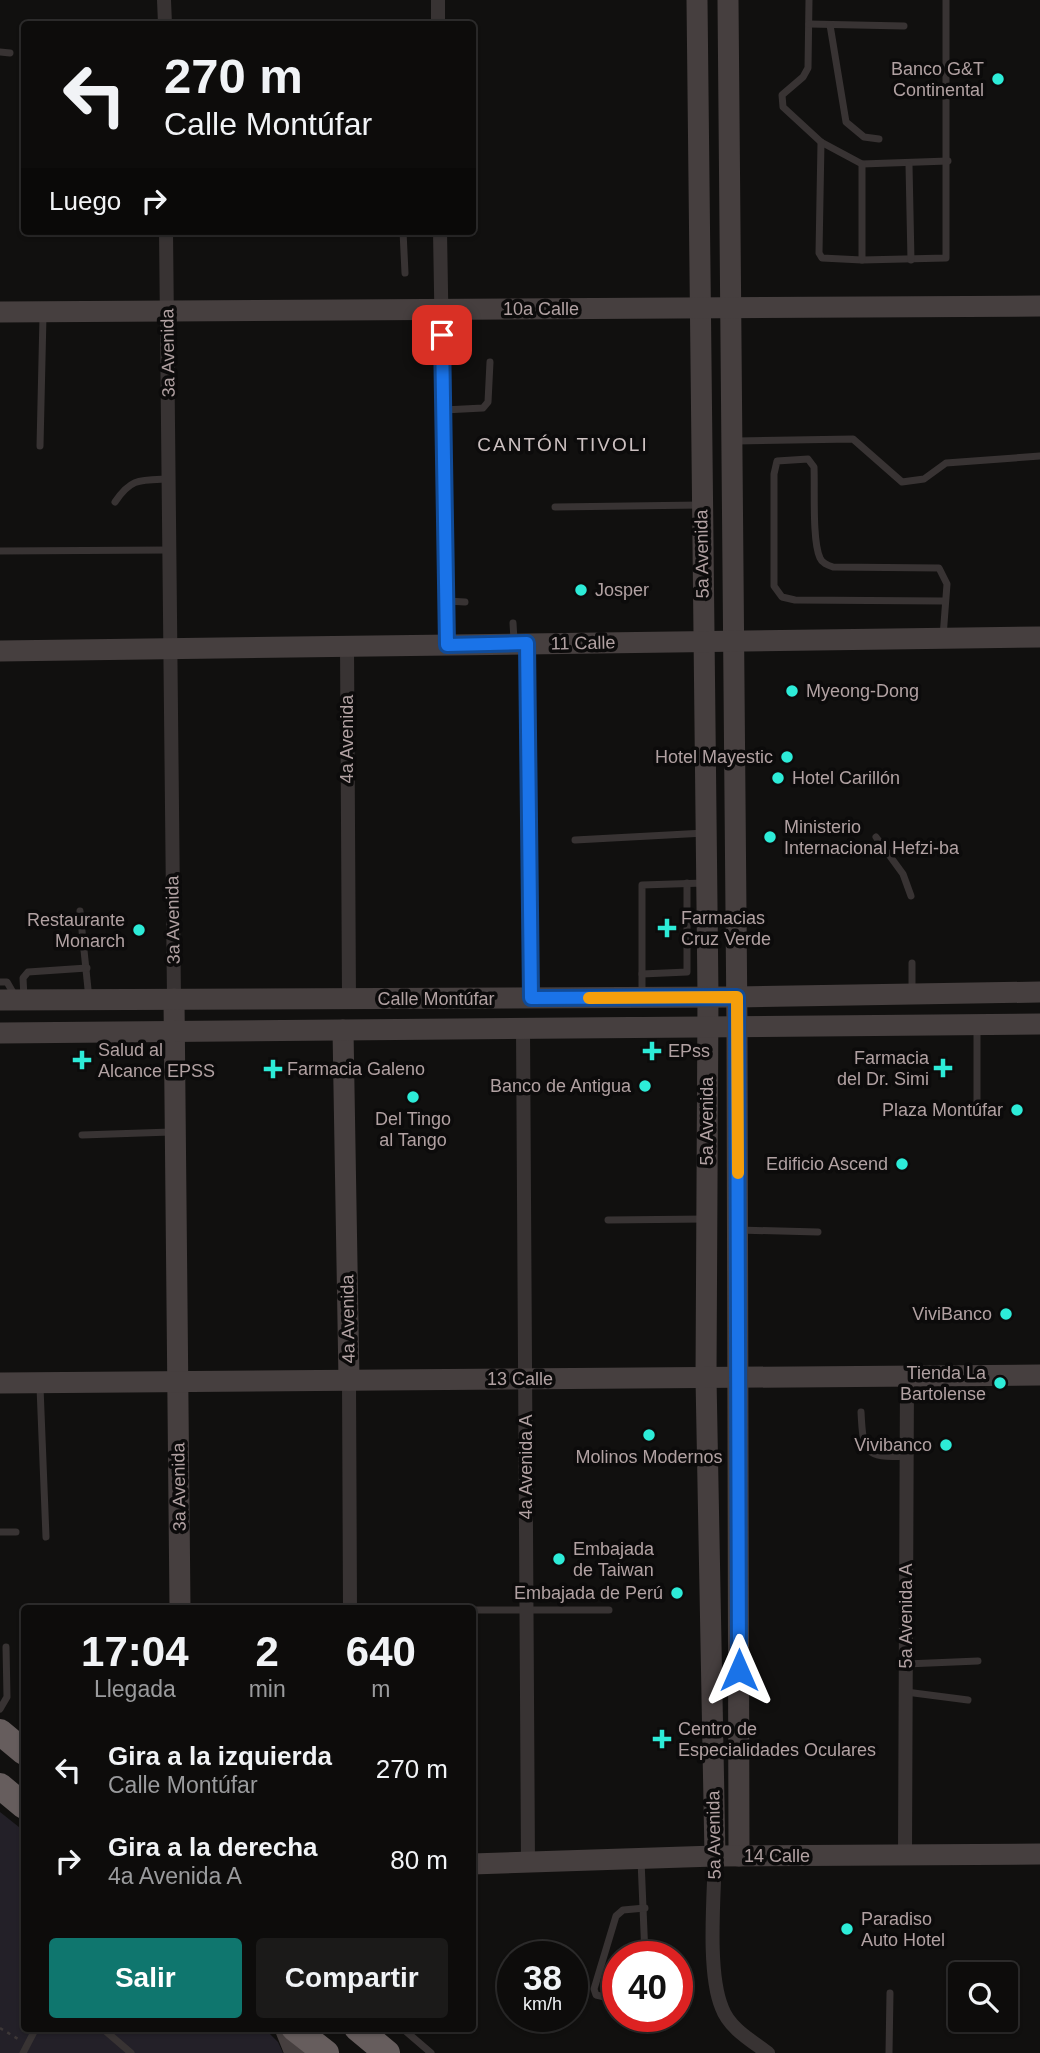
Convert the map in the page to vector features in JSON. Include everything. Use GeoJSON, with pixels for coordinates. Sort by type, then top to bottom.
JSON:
{"type":"FeatureCollection","features":[{"type":"Feature","properties":{"kind":"highway"},"geometry":{"type":"LineString","coordinates":[[0,1732],[21,1750]]}},
{"type":"Feature","properties":{"kind":"highway"},"geometry":{"type":"LineString","coordinates":[[0,1786],[21,1804]]}},
{"type":"Feature","properties":{"kind":"highway"},"geometry":{"type":"LineString","coordinates":[[300,2032],[326,2053]]}},
{"type":"Feature","properties":{"kind":"highway"},"geometry":{"type":"LineString","coordinates":[[362,2032],[387,2053]]}},
{"type":"Feature","properties":{"kind":"street"},"geometry":{"type":"LineString","coordinates":[[164,0],[165,21]]}},
{"type":"Feature","properties":{"kind":"street"},"geometry":{"type":"LineString","coordinates":[[438,0],[438,21]]}},
{"type":"Feature","properties":{"kind":"street","name":"5a Avenida"},"geometry":{"type":"LineString","coordinates":[[697,0],[706,833],[697,883],[708,996],[706,1378],[716,1981],[722,2009],[737,2029],[768,2053]]}},
{"type":"Feature","properties":{"kind":"street","name":"5a Avenida"},"geometry":{"type":"LineString","coordinates":[[728,0],[737,997],[739,1856]]}},
{"type":"Feature","properties":{"kind":"street","name":"3a Avenida"},"geometry":{"type":"LineString","coordinates":[[166,235],[180,1605]]}},
{"type":"Feature","properties":{"kind":"street"},"geometry":{"type":"LineString","coordinates":[[440,235],[447,645]]}},
{"type":"Feature","properties":{"kind":"street","name":"10a Calle"},"geometry":{"type":"LineString","coordinates":[[0,312],[1040,306]]}},
{"type":"Feature","properties":{"kind":"street"},"geometry":{"type":"LineString","coordinates":[[518,637],[531,998]]}},
{"type":"Feature","properties":{"kind":"street","name":"11 Calle"},"geometry":{"type":"LineString","coordinates":[[0,650],[447,645],[518,637],[704,641],[1040,637]]}},
{"type":"Feature","properties":{"kind":"street","name":"4a Avenida"},"geometry":{"type":"LineString","coordinates":[[347,645],[349,1000]]}},
{"type":"Feature","properties":{"kind":"street","name":"Calle Montúfar"},"geometry":{"type":"LineString","coordinates":[[14,1000],[737,997],[1040,992]]}},
{"type":"Feature","properties":{"kind":"street","name":"Calle Montúfar"},"geometry":{"type":"LineString","coordinates":[[0,1033],[1040,1024]]}},
{"type":"Feature","properties":{"kind":"street","name":"4a Avenida A"},"geometry":{"type":"LineString","coordinates":[[523,1029],[528,1863]]}},
{"type":"Feature","properties":{"kind":"street","name":"4a Avenida"},"geometry":{"type":"LineString","coordinates":[[343,1030],[350,1605]]}},
{"type":"Feature","properties":{"kind":"street","name":"13 Calle"},"geometry":{"type":"LineString","coordinates":[[0,1382],[1040,1375]]}},
{"type":"Feature","properties":{"kind":"street","name":"5a Avenida A"},"geometry":{"type":"LineString","coordinates":[[905,1855],[907,1376]]}},
{"type":"Feature","properties":{"kind":"street","name":"14 Calle"},"geometry":{"type":"LineString","coordinates":[[476,1864],[715,1856],[1040,1854]]}},
{"type":"Feature","properties":{"kind":"street"},"geometry":{"type":"LineString","coordinates":[[287,2032],[295,2053]]}},
{"type":"Feature","properties":{"kind":"lane"},"geometry":{"type":"LineString","coordinates":[[809,0],[808,68],[803,77],[782,95],[783,107],[821,142],[862,164],[909,165],[948,161]]}},
{"type":"Feature","properties":{"kind":"lane"},"geometry":{"type":"LineString","coordinates":[[821,142],[819,253],[825,260],[941,260],[948,255],[946,0]]}},
{"type":"Feature","properties":{"kind":"lane"},"geometry":{"type":"LineString","coordinates":[[809,24],[904,26]]}},
{"type":"Feature","properties":{"kind":"lane"},"geometry":{"type":"LineString","coordinates":[[830,25],[846,122],[864,137],[879,139]]}},
{"type":"Feature","properties":{"kind":"lane"},"geometry":{"type":"LineString","coordinates":[[0,52],[10,53]]}},
{"type":"Feature","properties":{"kind":"lane"},"geometry":{"type":"LineString","coordinates":[[862,164],[862,260]]}},
{"type":"Feature","properties":{"kind":"lane"},"geometry":{"type":"LineString","coordinates":[[909,165],[911,260]]}},
{"type":"Feature","properties":{"kind":"lane"},"geometry":{"type":"LineString","coordinates":[[404,235],[405,274]]}},
{"type":"Feature","properties":{"kind":"lane"},"geometry":{"type":"LineString","coordinates":[[40,446],[43,312]]}},
{"type":"Feature","properties":{"kind":"lane"},"geometry":{"type":"LineString","coordinates":[[443,410],[483,408],[488,402],[490,362]]}},
{"type":"Feature","properties":{"kind":"lane"},"geometry":{"type":"LineString","coordinates":[[732,441],[853,439],[902,482],[924,479],[946,463],[1040,456]]}},
{"type":"Feature","properties":{"kind":"lane"},"geometry":{"type":"LineString","coordinates":[[943,601],[794,600],[782,597],[774,586],[774,474],[778,461],[808,459],[814,467],[819,557],[825,564],[833,567],[939,568],[946,576],[947,584],[943,601],[943,638]]}},
{"type":"Feature","properties":{"kind":"lane"},"geometry":{"type":"LineString","coordinates":[[115,502],[126,485],[137,481],[169,479]]}},
{"type":"Feature","properties":{"kind":"lane"},"geometry":{"type":"LineString","coordinates":[[555,507],[701,505]]}},
{"type":"Feature","properties":{"kind":"lane"},"geometry":{"type":"LineString","coordinates":[[0,551],[170,550]]}},
{"type":"Feature","properties":{"kind":"lane"},"geometry":{"type":"LineString","coordinates":[[447,601],[465,602]]}},
{"type":"Feature","properties":{"kind":"lane"},"geometry":{"type":"LineString","coordinates":[[575,840],[706,833]]}},
{"type":"Feature","properties":{"kind":"lane"},"geometry":{"type":"LineString","coordinates":[[876,837],[903,874],[911,896]]}},
{"type":"Feature","properties":{"kind":"lane"},"geometry":{"type":"LineString","coordinates":[[642,974],[687,971],[697,883],[642,885],[642,974],[642,997]]}},
{"type":"Feature","properties":{"kind":"lane"},"geometry":{"type":"LineString","coordinates":[[80,911],[89,999]]}},
{"type":"Feature","properties":{"kind":"lane"},"geometry":{"type":"LineString","coordinates":[[912,963],[912,995]]}},
{"type":"Feature","properties":{"kind":"lane"},"geometry":{"type":"LineString","coordinates":[[14,1000],[28,972],[87,968]]}},
{"type":"Feature","properties":{"kind":"lane"},"geometry":{"type":"LineString","coordinates":[[0,982],[7,982],[12,986],[14,1000]]}},
{"type":"Feature","properties":{"kind":"lane"},"geometry":{"type":"LineString","coordinates":[[977,1025],[977,1110]]}},
{"type":"Feature","properties":{"kind":"lane"},"geometry":{"type":"LineString","coordinates":[[82,1135],[176,1132]]}},
{"type":"Feature","properties":{"kind":"lane"},"geometry":{"type":"LineString","coordinates":[[608,1220],[707,1219]]}},
{"type":"Feature","properties":{"kind":"lane"},"geometry":{"type":"LineString","coordinates":[[738,1230],[818,1232]]}},
{"type":"Feature","properties":{"kind":"lane"},"geometry":{"type":"LineString","coordinates":[[40,1382],[46,1537]]}},
{"type":"Feature","properties":{"kind":"lane"},"geometry":{"type":"LineString","coordinates":[[861,1412],[863,1442],[869,1452],[877,1457],[907,1456]]}},
{"type":"Feature","properties":{"kind":"lane"},"geometry":{"type":"LineString","coordinates":[[0,1532],[16,1532]]}},
{"type":"Feature","properties":{"kind":"lane"},"geometry":{"type":"LineString","coordinates":[[476,1610],[609,1609]]}},
{"type":"Feature","properties":{"kind":"lane"},"geometry":{"type":"LineString","coordinates":[[0,1709],[7,1697],[3,1686],[6,1647]]}},
{"type":"Feature","properties":{"kind":"lane"},"geometry":{"type":"LineString","coordinates":[[906,1664],[978,1661]]}},
{"type":"Feature","properties":{"kind":"lane"},"geometry":{"type":"LineString","coordinates":[[906,1692],[968,1700]]}},
{"type":"Feature","properties":{"kind":"lane"},"geometry":{"type":"LineString","coordinates":[[641,1859],[645,1941]]}},
{"type":"Feature","properties":{"kind":"lane"},"geometry":{"type":"LineString","coordinates":[[608,1941],[616,1916],[623,1910],[645,1908]]}},
{"type":"Feature","properties":{"kind":"lane"},"geometry":{"type":"LineString","coordinates":[[602,1962],[594,1989],[596,1995],[602,1996]]}},
{"type":"Feature","properties":{"kind":"lane"},"geometry":{"type":"LineString","coordinates":[[889,2053],[890,1993]]}},
{"type":"Feature","properties":{"kind":"lane"},"geometry":{"type":"LineString","coordinates":[[23,2053],[34,2032]]}},
{"type":"Feature","properties":{"kind":"lane"},"geometry":{"type":"LineString","coordinates":[[107,2032],[131,2053]]}},
{"type":"Feature","properties":{"kind":"lane"},"geometry":{"type":"LineString","coordinates":[[407,2032],[431,2053]]}},
{"type":"Feature","properties":{"kind":"path"},"geometry":{"type":"LineString","coordinates":[[0,2028],[26,2044]]}},
{"type":"Feature","properties":{"kind":"shaded area"},"geometry":{"type":"Polygon","coordinates":[[[0,1812],[21,1829],[21,2032],[268,2032],[278,2042],[283,2053],[0,2053],[0,1812]]]}},
{"type":"Feature","properties":{"kind":"slow traffic"},"geometry":{"type":"LineString","coordinates":[[589,998],[737,997],[738,1173]]}},
{"type":"Feature","properties":{"kind":"place","name":"Banco G&T Continental"},"geometry":{"type":"Point","coordinates":[998,79]}},
{"type":"Feature","properties":{"kind":"place","name":"Josper"},"geometry":{"type":"Point","coordinates":[581,590]}},
{"type":"Feature","properties":{"kind":"place","name":"Myeong-Dong"},"geometry":{"type":"Point","coordinates":[792,691]}},
{"type":"Feature","properties":{"kind":"place","name":"Hotel Mayestic"},"geometry":{"type":"Point","coordinates":[787,757]}},
{"type":"Feature","properties":{"kind":"place","name":"Hotel Carillón"},"geometry":{"type":"Point","coordinates":[778,778]}},
{"type":"Feature","properties":{"kind":"place","name":"Ministerio Internacional Hefzi-ba"},"geometry":{"type":"Point","coordinates":[770,837]}},
{"type":"Feature","properties":{"kind":"place","name":"Farmacias Cruz Verde"},"geometry":{"type":"Point","coordinates":[667,928]}},
{"type":"Feature","properties":{"kind":"place","name":"Restaurante Monarch"},"geometry":{"type":"Point","coordinates":[139,930]}},
{"type":"Feature","properties":{"kind":"place","name":"EPss"},"geometry":{"type":"Point","coordinates":[652,1051]}},
{"type":"Feature","properties":{"kind":"place","name":"Salud al Alcance EPSS"},"geometry":{"type":"Point","coordinates":[82,1060]}},
{"type":"Feature","properties":{"kind":"place","name":"Farmacia del Dr. Simi"},"geometry":{"type":"Point","coordinates":[943,1068]}},
{"type":"Feature","properties":{"kind":"place","name":"Farmacia Galeno"},"geometry":{"type":"Point","coordinates":[273,1069]}},
{"type":"Feature","properties":{"kind":"place","name":"Banco de Antigua"},"geometry":{"type":"Point","coordinates":[645,1086]}},
{"type":"Feature","properties":{"kind":"place","name":"Del Tingo al Tango"},"geometry":{"type":"Point","coordinates":[413,1097]}},
{"type":"Feature","properties":{"kind":"place","name":"Plaza Montúfar"},"geometry":{"type":"Point","coordinates":[1017,1110]}},
{"type":"Feature","properties":{"kind":"place","name":"Edificio Ascend"},"geometry":{"type":"Point","coordinates":[902,1164]}},
{"type":"Feature","properties":{"kind":"place","name":"ViviBanco"},"geometry":{"type":"Point","coordinates":[1006,1314]}},
{"type":"Feature","properties":{"kind":"place","name":"Tienda La Bartolense"},"geometry":{"type":"Point","coordinates":[1000,1383]}},
{"type":"Feature","properties":{"kind":"place","name":"Molinos Modernos"},"geometry":{"type":"Point","coordinates":[649,1435]}},
{"type":"Feature","properties":{"kind":"place","name":"Vivibanco"},"geometry":{"type":"Point","coordinates":[946,1445]}},
{"type":"Feature","properties":{"kind":"place","name":"Embajada de Taiwan"},"geometry":{"type":"Point","coordinates":[559,1559]}},
{"type":"Feature","properties":{"kind":"place","name":"Embajada de Perú"},"geometry":{"type":"Point","coordinates":[677,1593]}},
{"type":"Feature","properties":{"kind":"place","name":"Centro de Especialidades Oculares"},"geometry":{"type":"Point","coordinates":[662,1739]}},
{"type":"Feature","properties":{"kind":"place","name":"Paradiso Auto Hotel"},"geometry":{"type":"Point","coordinates":[847,1929]}},
{"type":"Feature","properties":{"kind":"district","name":"CANTÓN TIVOLI"},"geometry":{"type":"Point","coordinates":[563,444]}},
{"type":"Feature","properties":{"kind":"route"},"geometry":{"type":"LineString","coordinates":[[442,335],[447,645],[527,643],[531,998],[737,997],[739,1670]]}}]}
